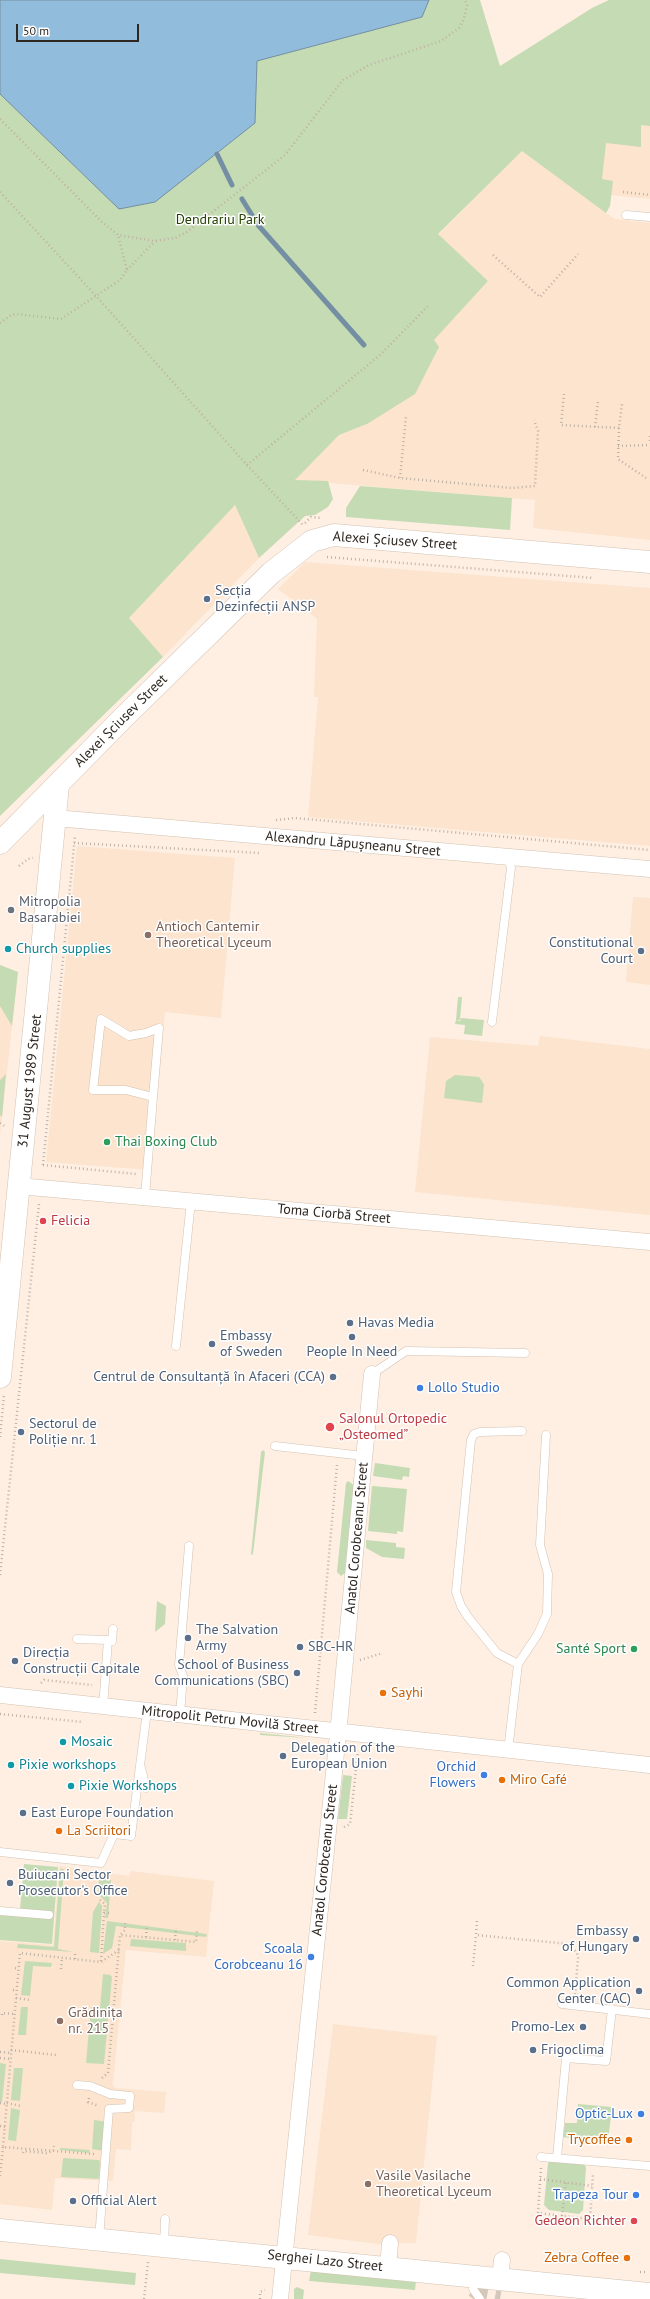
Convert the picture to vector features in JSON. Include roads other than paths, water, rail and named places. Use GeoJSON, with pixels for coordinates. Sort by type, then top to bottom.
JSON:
{"type":"FeatureCollection","features":[{"type":"Feature","properties":{"kind":"main road","name":"Alexei Șciusev Street"},"geometry":{"type":"LineString","coordinates":[[0,843],[271,573],[300,548],[318,539],[334,535],[650,562]]}},
{"type":"Feature","properties":{"kind":"main road","name":"31 August 1989 Street"},"geometry":{"type":"LineString","coordinates":[[0,1377],[56,818],[58,785]]}},
{"type":"Feature","properties":{"kind":"main road","name":"Serghei Lazo Street"},"geometry":{"type":"LineString","coordinates":[[0,2230],[99,2240],[156,2252],[284,2257],[388,2268],[468,2284],[505,2276],[650,2294]]}},
{"type":"Feature","properties":{"kind":"street","name":"Alexandru Lăpușneanu Street"},"geometry":{"type":"LineString","coordinates":[[56,818],[650,869]]}},
{"type":"Feature","properties":{"kind":"street","name":"Toma Ciorbă Street"},"geometry":{"type":"LineString","coordinates":[[18,1186],[650,1242]]}},
{"type":"Feature","properties":{"kind":"street","name":"Anatol Corobceanu Street"},"geometry":{"type":"LineString","coordinates":[[280,2299],[338,1731],[372,1374]]}},
{"type":"Feature","properties":{"kind":"street","name":"Mitropolit Petru Movilă Street"},"geometry":{"type":"LineString","coordinates":[[0,1695],[147,1712],[313,1728],[508,1751],[650,1765]]}},
{"type":"Feature","properties":{"kind":"street"},"geometry":{"type":"LineString","coordinates":[[388,2268],[390,2243]]}},
{"type":"Feature","properties":{"kind":"lane"},"geometry":{"type":"LineString","coordinates":[[626,215],[650,217]]}},
{"type":"Feature","properties":{"kind":"lane"},"geometry":{"type":"LineString","coordinates":[[492,1022],[511,868],[508,857]]}},
{"type":"Feature","properties":{"kind":"lane"},"geometry":{"type":"LineString","coordinates":[[145,1197],[159,1028],[146,1033],[129,1036],[100,1019],[93,1090],[126,1090],[153,1097]]}},
{"type":"Feature","properties":{"kind":"lane"},"geometry":{"type":"LineString","coordinates":[[176,1346],[191,1201]]}},
{"type":"Feature","properties":{"kind":"lane"},"geometry":{"type":"LineString","coordinates":[[372,1374],[406,1351],[525,1353]]}},
{"type":"Feature","properties":{"kind":"lane"},"geometry":{"type":"LineString","coordinates":[[518,1664],[496,1653],[465,1612],[456,1592],[471,1440],[474,1434],[480,1432],[522,1431]]}},
{"type":"Feature","properties":{"kind":"lane"},"geometry":{"type":"LineString","coordinates":[[508,1751],[518,1664],[538,1634],[547,1614],[548,1574],[540,1545],[546,1435]]}},
{"type":"Feature","properties":{"kind":"lane"},"geometry":{"type":"LineString","coordinates":[[275,1446],[364,1456]]}},
{"type":"Feature","properties":{"kind":"lane"},"geometry":{"type":"LineString","coordinates":[[180,1715],[183,1676],[179,1665],[189,1546]]}},
{"type":"Feature","properties":{"kind":"lane"},"geometry":{"type":"LineString","coordinates":[[77,1639],[112,1641],[113,1629]]}},
{"type":"Feature","properties":{"kind":"lane"},"geometry":{"type":"LineString","coordinates":[[104,1706],[108,1640]]}},
{"type":"Feature","properties":{"kind":"lane"},"geometry":{"type":"LineString","coordinates":[[0,1852],[101,1863],[114,1834],[131,1836],[147,1712]]}},
{"type":"Feature","properties":{"kind":"lane"},"geometry":{"type":"LineString","coordinates":[[140,1764],[146,1788]]}},
{"type":"Feature","properties":{"kind":"lane"},"geometry":{"type":"LineString","coordinates":[[0,1911],[50,1915]]}},
{"type":"Feature","properties":{"kind":"lane"},"geometry":{"type":"LineString","coordinates":[[562,2004],[650,2014]]}},
{"type":"Feature","properties":{"kind":"lane"},"geometry":{"type":"LineString","coordinates":[[557,2158],[566,2058],[606,2061],[612,2009]]}},
{"type":"Feature","properties":{"kind":"lane"},"geometry":{"type":"LineString","coordinates":[[76,2084],[90,2086],[110,2094],[130,2096],[129,2108],[109,2109],[107,2155],[99,2240]]}},
{"type":"Feature","properties":{"kind":"lane"},"geometry":{"type":"LineString","coordinates":[[541,2157],[650,2166]]}},
{"type":"Feature","properties":{"kind":"lane"},"geometry":{"type":"LineString","coordinates":[[156,2252],[165,2219]]}},
{"type":"Feature","properties":{"kind":"water"},"geometry":{"type":"Polygon","coordinates":[[[0,0],[429,0],[422,17],[257,61],[255,123],[155,202],[119,209],[0,94],[0,0]]]}},
{"type":"Feature","properties":{"kind":"waterway"},"geometry":{"type":"LineString","coordinates":[[217,154],[232,185]]}},
{"type":"Feature","properties":{"kind":"waterway"},"geometry":{"type":"LineString","coordinates":[[242,199],[258,225],[364,345]]}},
{"type":"Feature","properties":{"kind":"tunnel"},"geometry":{"type":"LineString","coordinates":[[473,2289],[484,2296],[500,2299]]}},
{"type":"Feature","properties":{"kind":"place","name":"Secția Dezinfecții ANSP"},"geometry":{"type":"Point","coordinates":[207,599]}},
{"type":"Feature","properties":{"kind":"place","name":"Mitropolia Basarabiei"},"geometry":{"type":"Point","coordinates":[11,910]}},
{"type":"Feature","properties":{"kind":"place","name":"Antioch Cantemir Theoretical Lyceum"},"geometry":{"type":"Point","coordinates":[148,935]}},
{"type":"Feature","properties":{"kind":"place","name":"Church supplies"},"geometry":{"type":"Point","coordinates":[8,949]}},
{"type":"Feature","properties":{"kind":"place","name":"Constitutional Court"},"geometry":{"type":"Point","coordinates":[641,951]}},
{"type":"Feature","properties":{"kind":"place","name":"Thai Boxing Club"},"geometry":{"type":"Point","coordinates":[107,1142]}},
{"type":"Feature","properties":{"kind":"place","name":"Felicia"},"geometry":{"type":"Point","coordinates":[43,1221]}},
{"type":"Feature","properties":{"kind":"place","name":"Havas Media"},"geometry":{"type":"Point","coordinates":[350,1323]}},
{"type":"Feature","properties":{"kind":"place","name":"People In Need"},"geometry":{"type":"Point","coordinates":[352,1337]}},
{"type":"Feature","properties":{"kind":"place","name":"Embassy of Sweden"},"geometry":{"type":"Point","coordinates":[212,1344]}},
{"type":"Feature","properties":{"kind":"place","name":"Centrul de Consultanță în Afaceri (CCA)"},"geometry":{"type":"Point","coordinates":[333,1377]}},
{"type":"Feature","properties":{"kind":"place","name":"Lollo Studio"},"geometry":{"type":"Point","coordinates":[420,1388]}},
{"type":"Feature","properties":{"kind":"place","name":"Salonul Ortopedic „Osteomed”"},"geometry":{"type":"Point","coordinates":[330,1427]}},
{"type":"Feature","properties":{"kind":"place","name":"Sectorul de Poliție nr. 1"},"geometry":{"type":"Point","coordinates":[21,1432]}},
{"type":"Feature","properties":{"kind":"place","name":"The Salvation Army"},"geometry":{"type":"Point","coordinates":[188,1638]}},
{"type":"Feature","properties":{"kind":"place","name":"SBC-HR"},"geometry":{"type":"Point","coordinates":[300,1647]}},
{"type":"Feature","properties":{"kind":"place","name":"Santé Sport"},"geometry":{"type":"Point","coordinates":[634,1649]}},
{"type":"Feature","properties":{"kind":"place","name":"Direcția Construcții Capitale"},"geometry":{"type":"Point","coordinates":[15,1661]}},
{"type":"Feature","properties":{"kind":"place","name":"School of Business Communications (SBC)"},"geometry":{"type":"Point","coordinates":[297,1673]}},
{"type":"Feature","properties":{"kind":"place","name":"Sayhi"},"geometry":{"type":"Point","coordinates":[383,1693]}},
{"type":"Feature","properties":{"kind":"place","name":"Mosaic"},"geometry":{"type":"Point","coordinates":[63,1742]}},
{"type":"Feature","properties":{"kind":"place","name":"Delegation of the European Union"},"geometry":{"type":"Point","coordinates":[283,1756]}},
{"type":"Feature","properties":{"kind":"place","name":"Pixie workshops"},"geometry":{"type":"Point","coordinates":[11,1765]}},
{"type":"Feature","properties":{"kind":"place","name":"Orchid Flowers"},"geometry":{"type":"Point","coordinates":[484,1775]}},
{"type":"Feature","properties":{"kind":"place","name":"Miro Café"},"geometry":{"type":"Point","coordinates":[502,1780]}},
{"type":"Feature","properties":{"kind":"place","name":"Pixie Workshops"},"geometry":{"type":"Point","coordinates":[71,1786]}},
{"type":"Feature","properties":{"kind":"place","name":"East Europe Foundation"},"geometry":{"type":"Point","coordinates":[23,1813]}},
{"type":"Feature","properties":{"kind":"place","name":"La Scriitori"},"geometry":{"type":"Point","coordinates":[59,1831]}},
{"type":"Feature","properties":{"kind":"place","name":"Buiucani Sector Prosecutor's Office"},"geometry":{"type":"Point","coordinates":[10,1883]}},
{"type":"Feature","properties":{"kind":"place","name":"Embassy of Hungary"},"geometry":{"type":"Point","coordinates":[636,1939]}},
{"type":"Feature","properties":{"kind":"place","name":"Scoala Corobceanu 16"},"geometry":{"type":"Point","coordinates":[311,1957]}},
{"type":"Feature","properties":{"kind":"place","name":"Common Application Center (CAC)"},"geometry":{"type":"Point","coordinates":[639,1991]}},
{"type":"Feature","properties":{"kind":"place","name":"Grădinița nr. 215"},"geometry":{"type":"Point","coordinates":[60,2021]}},
{"type":"Feature","properties":{"kind":"place","name":"Promo-Lex"},"geometry":{"type":"Point","coordinates":[583,2027]}},
{"type":"Feature","properties":{"kind":"place","name":"Frigoclima"},"geometry":{"type":"Point","coordinates":[533,2050]}},
{"type":"Feature","properties":{"kind":"place","name":"Optic-Lux"},"geometry":{"type":"Point","coordinates":[641,2114]}},
{"type":"Feature","properties":{"kind":"place","name":"Trycoffee"},"geometry":{"type":"Point","coordinates":[629,2140]}},
{"type":"Feature","properties":{"kind":"place","name":"Vasile Vasilache Theoretical Lyceum"},"geometry":{"type":"Point","coordinates":[368,2184]}},
{"type":"Feature","properties":{"kind":"place","name":"Trapeza Tour"},"geometry":{"type":"Point","coordinates":[636,2195]}},
{"type":"Feature","properties":{"kind":"place","name":"Official Alert"},"geometry":{"type":"Point","coordinates":[73,2201]}},
{"type":"Feature","properties":{"kind":"place","name":"Gedeon Richter"},"geometry":{"type":"Point","coordinates":[634,2221]}},
{"type":"Feature","properties":{"kind":"place","name":"Zebra Coffee"},"geometry":{"type":"Point","coordinates":[627,2258]}},
{"type":"Feature","properties":{"kind":"park label","name":"Dendrariu Park"},"geometry":{"type":"Point","coordinates":[220,220]}}]}
